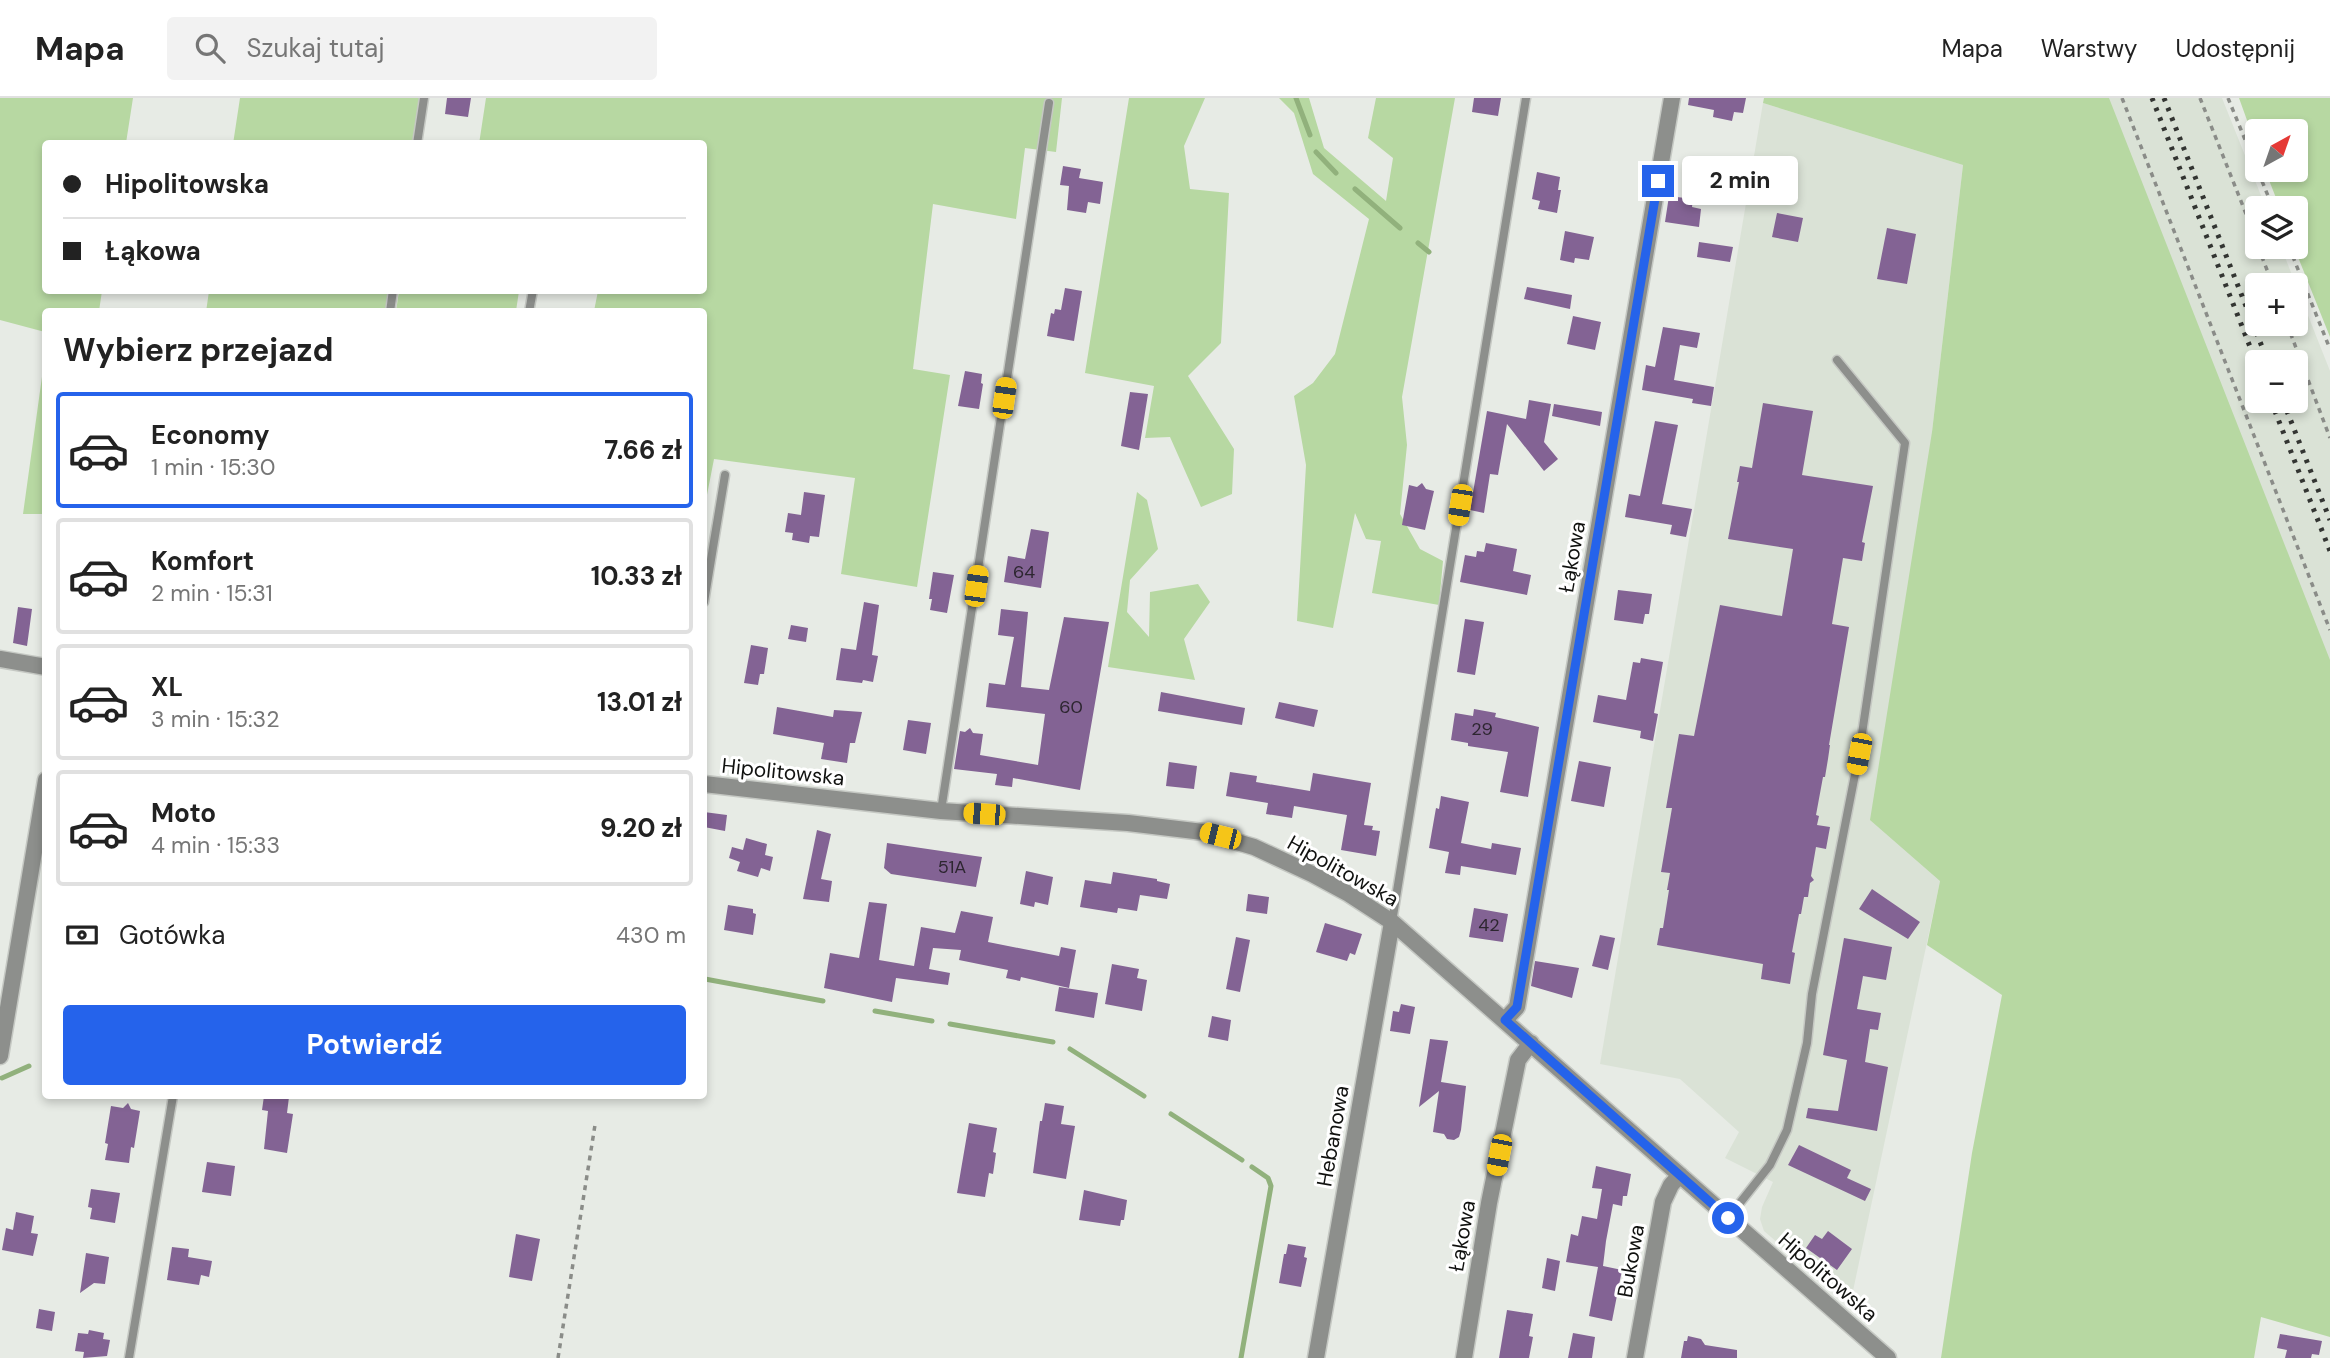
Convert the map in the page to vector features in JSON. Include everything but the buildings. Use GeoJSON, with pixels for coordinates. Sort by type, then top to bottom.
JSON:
{"type":"FeatureCollection","features":[{"type":"Feature","properties":{"kind":"street","name":"Łąkowa"},"geometry":{"type":"LineString","coordinates":[[1505,1020],[1517,1007],[1672,98]]}},
{"type":"Feature","properties":{"kind":"street"},"geometry":{"type":"LineString","coordinates":[[0,659],[42,666]]}},
{"type":"Feature","properties":{"kind":"street","name":"Hipolitowska"},"geometry":{"type":"LineString","coordinates":[[707,784],[941,811],[1128,823],[1203,832],[1254,847],[1312,874],[1392,922],[1888,1358]]}},
{"type":"Feature","properties":{"kind":"street"},"geometry":{"type":"LineString","coordinates":[[0,1056],[42,804]]}},
{"type":"Feature","properties":{"kind":"street","name":"Hebanowa"},"geometry":{"type":"LineString","coordinates":[[1316,1358],[1392,922]]}},
{"type":"Feature","properties":{"kind":"street","name":"Łąkowa"},"geometry":{"type":"LineString","coordinates":[[1464,1358],[1489,1203],[1518,1060],[1531,1043]]}},
{"type":"Feature","properties":{"kind":"street","name":"Bukowa"},"geometry":{"type":"LineString","coordinates":[[1635,1358],[1663,1202],[1671,1185],[1680,1175]]}},
{"type":"Feature","properties":{"kind":"lane"},"geometry":{"type":"LineString","coordinates":[[418,140],[424,98]]}},
{"type":"Feature","properties":{"kind":"lane"},"geometry":{"type":"LineString","coordinates":[[1392,922],[1527,98]]}},
{"type":"Feature","properties":{"kind":"lane"},"geometry":{"type":"LineString","coordinates":[[941,811],[1049,103]]}},
{"type":"Feature","properties":{"kind":"lane"},"geometry":{"type":"LineString","coordinates":[[1728,1218],[1770,1165],[1787,1130],[1807,1043],[1812,994],[1859,754],[1905,443],[1837,360]]}},
{"type":"Feature","properties":{"kind":"lane"},"geometry":{"type":"LineString","coordinates":[[707,584],[725,475]]}},
{"type":"Feature","properties":{"kind":"lane"},"geometry":{"type":"LineString","coordinates":[[129,1358],[172,1099]]}},
{"type":"Feature","properties":{"kind":"path"},"geometry":{"type":"LineString","coordinates":[[2122,98],[2330,630]]}},
{"type":"Feature","properties":{"kind":"path"},"geometry":{"type":"LineString","coordinates":[[2200,98],[2245,212]]}},
{"type":"Feature","properties":{"kind":"path"},"geometry":{"type":"LineString","coordinates":[[2228,98],[2268,196]]}},
{"type":"Feature","properties":{"kind":"path"},"geometry":{"type":"LineString","coordinates":[[2293,259],[2330,349]]}},
{"type":"Feature","properties":{"kind":"path"},"geometry":{"type":"LineString","coordinates":[[2292,336],[2330,438]]}},
{"type":"Feature","properties":{"kind":"path"},"geometry":{"type":"LineString","coordinates":[[558,1358],[595,1125]]}},
{"type":"Feature","properties":{"kind":"shaded area"},"geometry":{"type":"Polygon","coordinates":[[[2062,98],[2222,98],[2245,156],[2245,182],[2256,182],[2261,196],[2245,196],[2245,259],[2286,259],[2291,273],[2245,273],[2245,336],[2308,336],[2308,315],[2330,371],[2330,777],[2062,98]]]}},
{"type":"Feature","properties":{"kind":"shaded area"},"geometry":{"type":"Polygon","coordinates":[[[1763,103],[1963,165],[1932,432],[1940,881],[1850,1305],[1764,1231],[1760,1219],[1762,1207],[1773,1182],[1725,1158],[1739,1132],[1680,1079],[1600,1064],[1763,103]]]}},
{"type":"Feature","properties":{"kind":"green space"},"geometry":{"type":"Polygon","coordinates":[[[0,98],[133,98],[126,140],[42,140],[42,294],[102,294],[99,308],[42,308],[42,331],[0,320],[0,98]]]}},
{"type":"Feature","properties":{"kind":"green space"},"geometry":{"type":"Polygon","coordinates":[[[240,98],[421,98],[414,140],[234,140],[240,98]]]}},
{"type":"Feature","properties":{"kind":"green space"},"geometry":{"type":"Polygon","coordinates":[[[486,98],[1062,98],[1056,152],[1025,148],[1016,219],[933,204],[913,369],[950,375],[917,587],[841,574],[855,478],[714,459],[707,495],[707,308],[595,308],[597,294],[707,294],[707,140],[480,140],[486,98]]]}},
{"type":"Feature","properties":{"kind":"green space"},"geometry":{"type":"Polygon","coordinates":[[[1129,98],[1205,98],[1184,146],[1190,189],[1229,193],[1221,343],[1188,376],[1234,449],[1232,494],[1201,507],[1170,437],[1145,438],[1154,386],[1085,373],[1129,98]]]}},
{"type":"Feature","properties":{"kind":"green space"},"geometry":{"type":"Polygon","coordinates":[[[1279,98],[1309,98],[1324,148],[1386,201],[1393,158],[1368,138],[1376,98],[1455,98],[1402,397],[1407,445],[1400,514],[1420,549],[1443,561],[1439,605],[1372,593],[1381,541],[1366,539],[1355,513],[1333,628],[1297,621],[1306,465],[1294,396],[1313,383],[1335,354],[1369,219],[1313,174],[1294,113],[1279,98]]]}},
{"type":"Feature","properties":{"kind":"green space"},"geometry":{"type":"Polygon","coordinates":[[[1764,98],[2109,98],[2330,660],[2330,1337],[2261,1317],[2254,1358],[1941,1358],[1972,1153],[2002,995],[1927,945],[1940,881],[1870,820],[1932,432],[1963,165],[1763,103],[1764,98]]]}},
{"type":"Feature","properties":{"kind":"green space"},"geometry":{"type":"Polygon","coordinates":[[[2239,98],[2330,98],[2330,337],[2308,282],[2308,273],[2304,273],[2299,259],[2308,259],[2308,196],[2275,196],[2270,182],[2308,182],[2308,119],[2247,119],[2239,98]]]}},
{"type":"Feature","properties":{"kind":"green space"},"geometry":{"type":"Polygon","coordinates":[[[209,294],[389,294],[387,308],[207,308],[209,294]]]}},
{"type":"Feature","properties":{"kind":"green space"},"geometry":{"type":"Polygon","coordinates":[[[398,294],[519,294],[516,308],[396,308],[398,294]]]}},
{"type":"Feature","properties":{"kind":"green space"},"geometry":{"type":"Polygon","coordinates":[[[42,377],[42,514],[23,514],[42,377]]]}},
{"type":"Feature","properties":{"kind":"green space"},"geometry":{"type":"Polygon","coordinates":[[[1137,492],[1147,500],[1158,549],[1130,580],[1127,612],[1149,637],[1150,592],[1198,584],[1210,602],[1184,639],[1195,680],[1108,667],[1137,492]]]}},
{"type":"Feature","properties":{"kind":"waterway"},"geometry":{"type":"LineString","coordinates":[[1296,98],[1310,135]]}},
{"type":"Feature","properties":{"kind":"waterway"},"geometry":{"type":"LineString","coordinates":[[1316,152],[1336,173]]}},
{"type":"Feature","properties":{"kind":"waterway"},"geometry":{"type":"LineString","coordinates":[[1355,189],[1400,228]]}},
{"type":"Feature","properties":{"kind":"waterway"},"geometry":{"type":"LineString","coordinates":[[1418,243],[1429,252]]}},
{"type":"Feature","properties":{"kind":"waterway"},"geometry":{"type":"LineString","coordinates":[[707,979],[823,1001]]}},
{"type":"Feature","properties":{"kind":"waterway"},"geometry":{"type":"LineString","coordinates":[[875,1011],[932,1021]]}},
{"type":"Feature","properties":{"kind":"waterway"},"geometry":{"type":"LineString","coordinates":[[950,1024],[1053,1042]]}},
{"type":"Feature","properties":{"kind":"waterway"},"geometry":{"type":"LineString","coordinates":[[1070,1049],[1144,1096]]}},
{"type":"Feature","properties":{"kind":"waterway"},"geometry":{"type":"LineString","coordinates":[[2,1078],[29,1066]]}},
{"type":"Feature","properties":{"kind":"waterway"},"geometry":{"type":"LineString","coordinates":[[1171,1114],[1242,1160]]}},
{"type":"Feature","properties":{"kind":"waterway"},"geometry":{"type":"LineString","coordinates":[[1241,1358],[1271,1186],[1268,1178],[1252,1167]]}},
{"type":"Feature","properties":{"kind":"railway"},"geometry":{"type":"LineString","coordinates":[[2152,98],[2251,350]]}},
{"type":"Feature","properties":{"kind":"railway"},"geometry":{"type":"LineString","coordinates":[[2164,98],[2263,350]]}},
{"type":"Feature","properties":{"kind":"railway"},"geometry":{"type":"LineString","coordinates":[[2276,413],[2330,551]]}},
{"type":"Feature","properties":{"kind":"railway"},"geometry":{"type":"LineString","coordinates":[[2288,413],[2330,520]]}},
{"type":"Feature","properties":{"kind":"route"},"geometry":{"type":"LineString","coordinates":[[1658,181],[1517,1007],[1505,1020],[1728,1218]]}}]}
